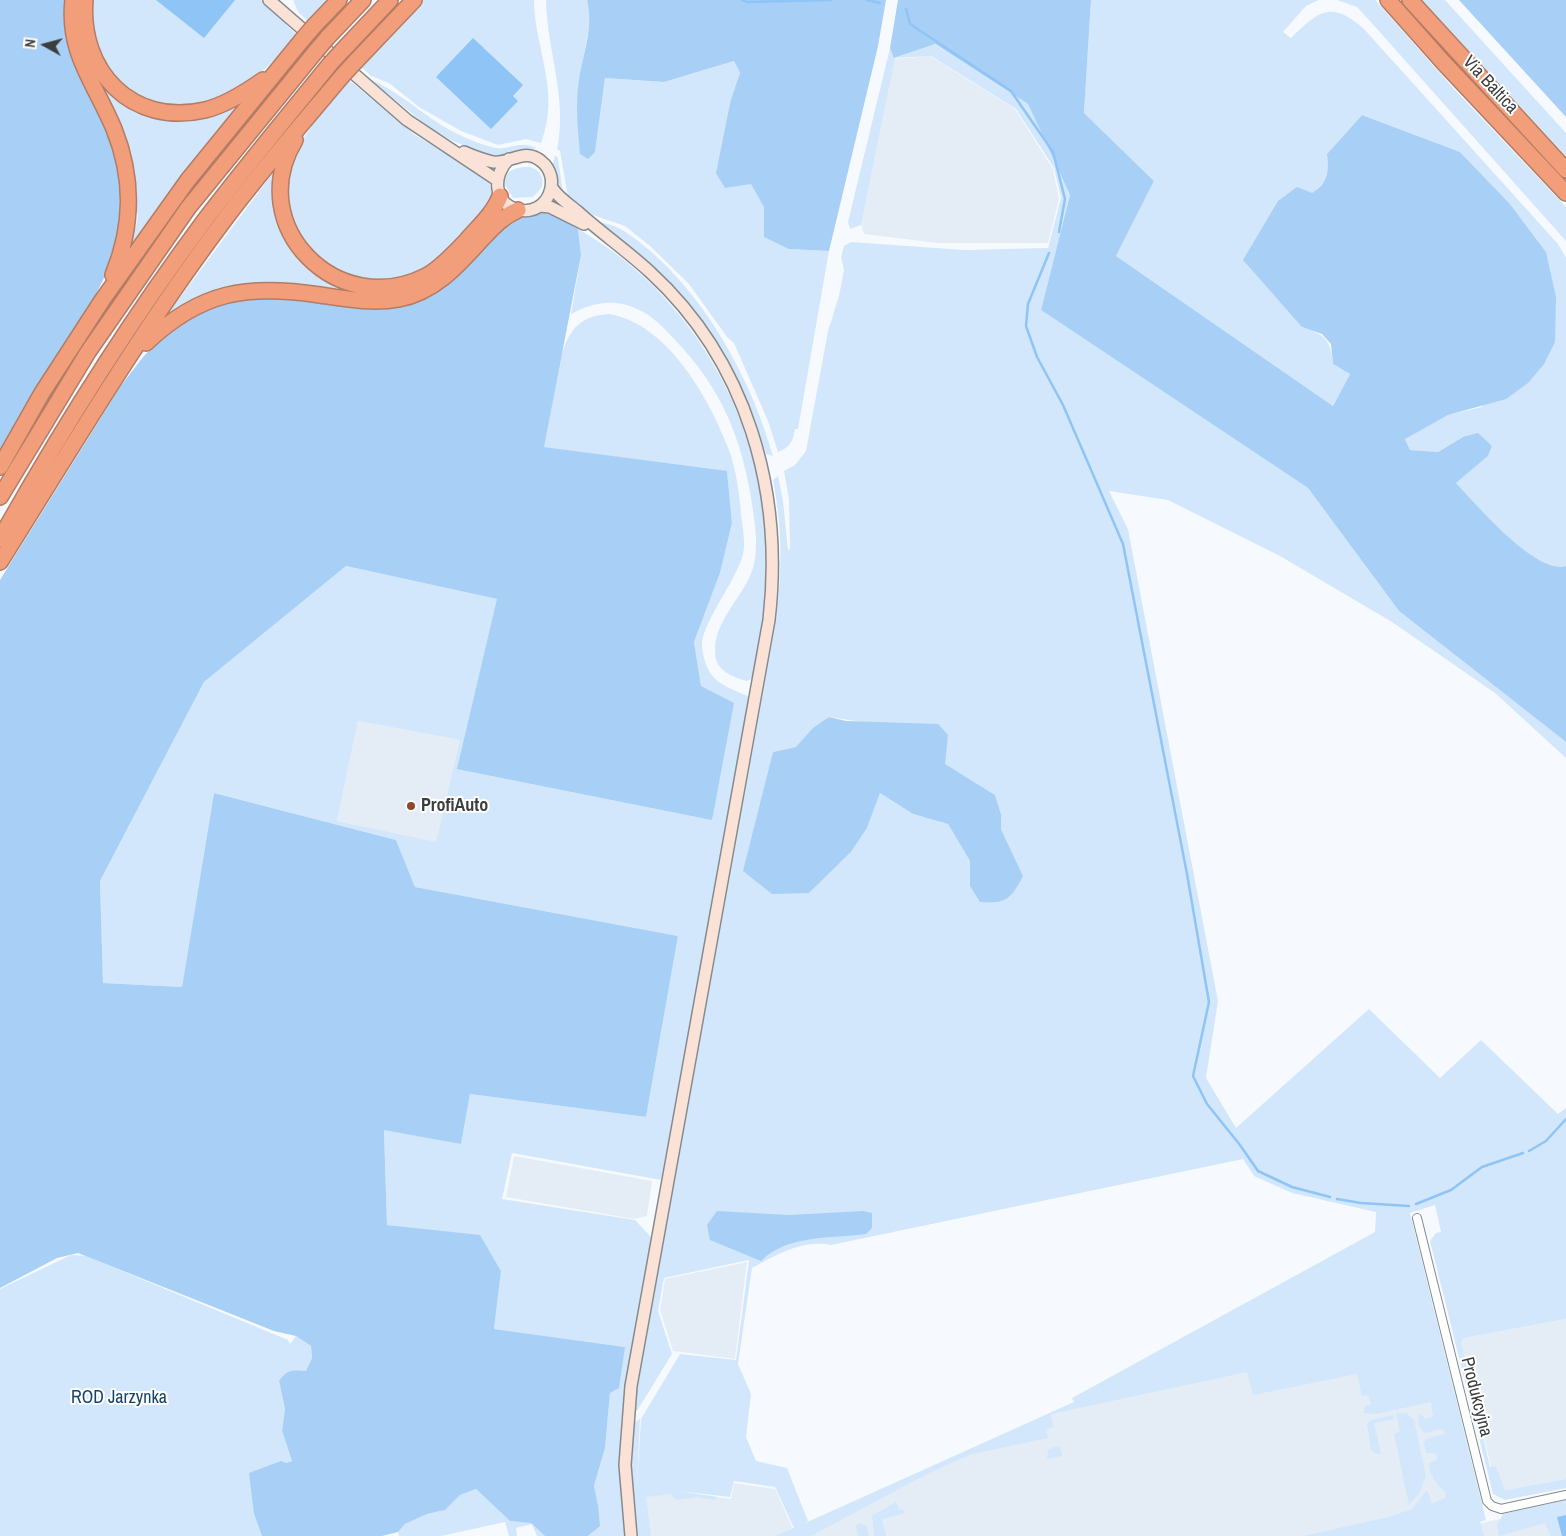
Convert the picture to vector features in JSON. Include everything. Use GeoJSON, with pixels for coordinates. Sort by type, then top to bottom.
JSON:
{"type":"FeatureCollection","features":[{"type":"Feature","properties":{"kind":"highway"},"geometry":{"type":"LineString","coordinates":[[73,0],[72,31],[76,50],[113,129],[124,158],[129,183],[128,230],[120,259],[103,299]]}},
{"type":"Feature","properties":{"kind":"highway"},"geometry":{"type":"LineString","coordinates":[[85,0],[85,30],[95,62],[119,92],[151,108],[171,112],[190,112],[224,103],[262,80],[287,59]]}},
{"type":"Feature","properties":{"kind":"highway"},"geometry":{"type":"LineString","coordinates":[[0,467],[42,393],[103,299],[188,180],[302,40],[339,0]]}},
{"type":"Feature","properties":{"kind":"highway"},"geometry":{"type":"LineString","coordinates":[[0,498],[88,352],[188,208],[316,51],[363,0]]}},
{"type":"Feature","properties":{"kind":"highway"},"geometry":{"type":"LineString","coordinates":[[0,539],[65,427],[108,358],[172,267],[240,174],[330,64],[390,0]]}},
{"type":"Feature","properties":{"kind":"highway"},"geometry":{"type":"LineString","coordinates":[[0,562],[113,380],[218,227],[343,75],[414,0]]}},
{"type":"Feature","properties":{"kind":"highway","name":"Via Baltica"},"geometry":{"type":"LineString","coordinates":[[1388,0],[1443,62],[1566,193]]}},
{"type":"Feature","properties":{"kind":"highway","name":"Via Baltica"},"geometry":{"type":"LineString","coordinates":[[1410,0],[1566,170]]}},
{"type":"Feature","properties":{"kind":"highway"},"geometry":{"type":"LineString","coordinates":[[313,111],[292,145],[286,160],[280,195],[285,219],[296,244],[308,258],[335,279],[359,286],[380,287],[408,283],[427,276],[458,250],[494,208],[500,196]]}},
{"type":"Feature","properties":{"kind":"highway"},"geometry":{"type":"LineString","coordinates":[[113,380],[164,326],[187,311],[216,297],[234,292],[275,289],[373,301],[399,299],[422,292],[456,268],[504,217],[518,210]]}},
{"type":"Feature","properties":{"kind":"main road"},"geometry":{"type":"LineString","coordinates":[[269,0],[407,120],[497,180]]}},
{"type":"Feature","properties":{"kind":"main road"},"geometry":{"type":"LineString","coordinates":[[444,145],[494,162],[524,155],[540,160],[550,173],[552,188],[548,198],[540,206],[530,210],[518,210],[505,202],[500,196],[497,180],[499,172],[509,160]]}},
{"type":"Feature","properties":{"kind":"main road"},"geometry":{"type":"LineString","coordinates":[[552,188],[605,236],[649,271],[680,304],[713,348],[732,381],[749,422],[762,465],[772,527],[774,566],[769,620],[633,1370],[625,1453],[631,1536]]}},
{"type":"Feature","properties":{"kind":"main road"},"geometry":{"type":"LineString","coordinates":[[540,206],[569,216],[605,236]]}},
{"type":"Feature","properties":{"kind":"street","name":"Produkcyjna"},"geometry":{"type":"LineString","coordinates":[[1417,1218],[1487,1501],[1492,1506],[1501,1508],[1566,1495]]}},
{"type":"Feature","properties":{"kind":"shaded area"},"geometry":{"type":"Polygon","coordinates":[[[0,0],[68,0],[76,66],[118,156],[123,222],[108,270],[96,294],[0,453],[0,0]]]}},
{"type":"Feature","properties":{"kind":"shaded area"},"geometry":{"type":"Polygon","coordinates":[[[156,0],[235,0],[204,38],[156,0]]]}},
{"type":"Feature","properties":{"kind":"shaded area"},"geometry":{"type":"Polygon","coordinates":[[[587,0],[886,0],[878,46],[829,251],[789,249],[764,237],[764,207],[751,184],[725,188],[716,173],[731,99],[740,73],[734,61],[664,82],[605,78],[595,152],[588,159],[580,154],[577,99],[589,30],[587,0]]]}},
{"type":"Feature","properties":{"kind":"shaded area"},"geometry":{"type":"Polygon","coordinates":[[[898,0],[1091,0],[1084,113],[1154,181],[1116,256],[1333,406],[1350,374],[1333,364],[1331,344],[1322,334],[1302,327],[1243,260],[1278,201],[1297,187],[1312,193],[1321,185],[1327,172],[1327,154],[1362,115],[1460,152],[1510,204],[1546,252],[1556,297],[1555,342],[1544,364],[1528,383],[1506,399],[1448,415],[1405,439],[1410,450],[1438,452],[1463,437],[1478,433],[1492,446],[1488,456],[1456,483],[1491,520],[1523,549],[1539,560],[1553,566],[1566,566],[1566,742],[1399,611],[1308,488],[1041,310],[1070,195],[1028,104],[935,44],[894,58],[890,48],[898,0]]]}},
{"type":"Feature","properties":{"kind":"shaded area"},"geometry":{"type":"Polygon","coordinates":[[[1459,0],[1566,0],[1566,117],[1459,0]]]}},
{"type":"Feature","properties":{"kind":"shaded area"},"geometry":{"type":"Polygon","coordinates":[[[473,38],[523,85],[513,96],[518,101],[491,129],[436,77],[473,38]]]}},
{"type":"Feature","properties":{"kind":"shaded area"},"geometry":{"type":"Polygon","coordinates":[[[930,56],[1015,109],[1053,169],[1059,199],[1048,243],[938,243],[864,234],[861,225],[894,59],[930,56]]]}},
{"type":"Feature","properties":{"kind":"shaded area"},"geometry":{"type":"Polygon","coordinates":[[[541,212],[556,216],[578,229],[581,255],[544,447],[727,471],[732,523],[720,573],[694,642],[701,686],[734,703],[712,820],[457,769],[497,599],[346,566],[204,682],[100,881],[103,983],[182,987],[214,793],[396,840],[415,887],[678,936],[646,1117],[470,1094],[461,1144],[384,1130],[387,1225],[480,1235],[501,1271],[494,1329],[625,1347],[619,1388],[610,1393],[605,1448],[594,1486],[600,1526],[588,1536],[545,1536],[531,1523],[510,1521],[476,1489],[460,1495],[445,1510],[427,1514],[405,1524],[398,1532],[382,1536],[262,1536],[254,1514],[249,1473],[281,1461],[286,1463],[292,1461],[282,1431],[285,1409],[279,1381],[290,1371],[306,1371],[312,1358],[311,1346],[296,1336],[274,1331],[78,1253],[57,1258],[0,1288],[0,580],[120,387],[143,357],[163,336],[184,320],[209,307],[259,294],[382,307],[510,217],[541,212]]]}},
{"type":"Feature","properties":{"kind":"shaded area"},"geometry":{"type":"Polygon","coordinates":[[[829,717],[846,721],[938,724],[948,735],[945,764],[995,795],[1001,814],[1001,829],[1023,876],[1011,895],[1002,901],[980,902],[970,886],[970,861],[948,824],[913,814],[880,793],[867,828],[851,852],[809,893],[772,894],[743,871],[773,752],[796,747],[813,728],[829,717]]]}},
{"type":"Feature","properties":{"kind":"shaded area"},"geometry":{"type":"Polygon","coordinates":[[[358,721],[460,740],[436,843],[337,821],[358,721]]]}},
{"type":"Feature","properties":{"kind":"shaded area"},"geometry":{"type":"Polygon","coordinates":[[[514,1156],[652,1181],[647,1216],[634,1219],[506,1197],[514,1156]]]}},
{"type":"Feature","properties":{"kind":"shaded area"},"geometry":{"type":"Polygon","coordinates":[[[717,1211],[789,1215],[863,1211],[872,1213],[872,1228],[866,1234],[797,1242],[772,1252],[761,1261],[710,1240],[707,1225],[717,1211]]]}},
{"type":"Feature","properties":{"kind":"shaded area"},"geometry":{"type":"Polygon","coordinates":[[[1406,1216],[1480,1522],[1413,1536],[777,1536],[782,1533],[775,1536],[649,1536],[643,1487],[731,1499],[734,1483],[775,1489],[793,1529],[1075,1403],[1406,1216]]]}},
{"type":"Feature","properties":{"kind":"shaded area"},"geometry":{"type":"Polygon","coordinates":[[[747,1262],[735,1359],[673,1351],[660,1310],[665,1279],[747,1262]]]}},
{"type":"Feature","properties":{"kind":"shaded area"},"geometry":{"type":"Polygon","coordinates":[[[1566,1319],[1566,1479],[1505,1490],[1496,1466],[1491,1467],[1461,1342],[1464,1338],[1566,1319]]]}},
{"type":"Feature","properties":{"kind":"shaded area"},"geometry":{"type":"Polygon","coordinates":[[[1566,1505],[1566,1536],[1417,1536],[1481,1523],[1566,1505]]]}},
{"type":"Feature","properties":{"kind":"shaded area"},"geometry":{"type":"Polygon","coordinates":[[[1566,1515],[1566,1536],[1562,1536],[1557,1517],[1566,1515]]]}},
{"type":"Feature","properties":{"kind":"green space"},"geometry":{"type":"Polygon","coordinates":[[[92,0],[261,0],[287,23],[286,25],[298,36],[253,79],[222,98],[200,105],[179,107],[158,104],[140,96],[123,85],[109,70],[98,51],[90,26],[92,0]]]}},
{"type":"Feature","properties":{"kind":"green space"},"geometry":{"type":"Polygon","coordinates":[[[293,0],[330,0],[309,22],[298,12],[293,0]]]}},
{"type":"Feature","properties":{"kind":"green space"},"geometry":{"type":"Polygon","coordinates":[[[423,0],[534,0],[535,19],[548,88],[546,124],[541,143],[526,139],[498,145],[461,131],[419,107],[389,83],[371,76],[361,67],[423,0]]]}},
{"type":"Feature","properties":{"kind":"green space"},"geometry":{"type":"Polygon","coordinates":[[[546,0],[587,0],[591,16],[579,82],[595,152],[605,78],[664,82],[734,61],[740,73],[731,99],[725,188],[751,183],[789,249],[829,251],[798,429],[795,429],[790,444],[782,450],[778,452],[768,421],[734,343],[727,337],[689,284],[650,246],[625,226],[593,215],[568,197],[560,151],[557,149],[560,130],[559,94],[547,19],[546,0]]]}},
{"type":"Feature","properties":{"kind":"green space"},"geometry":{"type":"Polygon","coordinates":[[[1091,0],[1319,0],[1306,6],[1283,32],[1291,38],[1310,21],[1326,12],[1343,14],[1353,20],[1364,29],[1558,244],[1566,258],[1566,566],[1553,566],[1539,560],[1523,549],[1491,520],[1456,483],[1488,456],[1492,446],[1463,437],[1438,452],[1410,450],[1405,438],[1448,415],[1482,407],[1546,252],[1510,204],[1460,152],[1362,115],[1327,154],[1328,166],[1326,176],[1321,185],[1312,193],[1302,327],[1322,336],[1328,343],[1333,364],[1350,374],[1333,406],[1116,256],[1154,181],[1084,113],[1091,0]]]}},
{"type":"Feature","properties":{"kind":"green space"},"geometry":{"type":"Polygon","coordinates":[[[1337,0],[1375,0],[1454,89],[1566,207],[1566,241],[1357,7],[1337,0]]]}},
{"type":"Feature","properties":{"kind":"green space"},"geometry":{"type":"Polygon","coordinates":[[[1422,0],[1445,0],[1566,133],[1566,156],[1422,0]]]}},
{"type":"Feature","properties":{"kind":"green space"},"geometry":{"type":"Polygon","coordinates":[[[82,44],[142,112],[243,100],[192,163],[125,255],[138,216],[115,122],[82,44]]]}},
{"type":"Feature","properties":{"kind":"green space"},"geometry":{"type":"Polygon","coordinates":[[[934,44],[1028,104],[1070,195],[1041,310],[1308,488],[1399,611],[1566,742],[1566,758],[1495,693],[1392,622],[1280,556],[1168,500],[1109,491],[1128,529],[1218,1001],[1206,1078],[1236,1128],[1369,1009],[1440,1078],[1481,1040],[1558,1114],[1566,1108],[1566,1319],[1464,1338],[1461,1342],[1490,1467],[1496,1466],[1505,1490],[1566,1479],[1566,1488],[1505,1500],[1493,1494],[1430,1241],[1436,1233],[1441,1232],[1435,1205],[1410,1213],[1486,1520],[1480,1522],[1484,1536],[1303,1536],[1389,1517],[1412,1509],[1427,1490],[1432,1504],[1445,1498],[1446,1493],[1435,1480],[1429,1467],[1429,1463],[1437,1460],[1436,1453],[1426,1453],[1424,1443],[1426,1439],[1444,1434],[1443,1429],[1425,1433],[1420,1426],[1418,1418],[1420,1413],[1425,1419],[1433,1417],[1431,1402],[1376,1414],[1363,1413],[1365,1406],[1371,1404],[1368,1395],[1362,1396],[1357,1374],[1253,1395],[1247,1372],[1051,1414],[1053,1427],[1046,1429],[1048,1438],[972,1454],[927,1474],[811,1536],[775,1536],[794,1528],[775,1487],[734,1481],[730,1497],[679,1491],[718,1497],[714,1500],[697,1497],[677,1500],[670,1494],[646,1497],[651,1536],[638,1536],[631,1468],[634,1423],[640,1419],[637,1487],[641,1419],[680,1354],[736,1360],[749,1260],[664,1278],[658,1311],[672,1354],[637,1411],[634,1407],[776,622],[780,534],[773,480],[778,476],[783,501],[788,550],[790,549],[789,499],[784,471],[795,465],[806,451],[828,331],[839,296],[844,270],[841,257],[844,246],[851,242],[964,250],[1048,248],[1061,198],[1054,168],[1016,109],[931,56],[895,58],[934,44]],[[829,717],[796,747],[773,752],[762,802],[809,893],[851,852],[867,828],[880,793],[913,814],[948,824],[970,861],[970,886],[1023,876],[1001,829],[1001,814],[995,795],[944,764],[948,735],[829,717]],[[1243,1159],[831,1245],[810,1244],[800,1246],[780,1253],[752,1268],[738,1364],[751,1394],[746,1437],[756,1461],[787,1468],[808,1521],[803,1524],[1074,1402],[1072,1398],[1375,1232],[1376,1212],[1292,1193],[1254,1176],[1243,1159]]]}},
{"type":"Feature","properties":{"kind":"green space"},"geometry":{"type":"Polygon","coordinates":[[[890,48],[895,58],[861,225],[850,229],[848,222],[890,48]]]}},
{"type":"Feature","properties":{"kind":"green space"},"geometry":{"type":"Polygon","coordinates":[[[369,79],[392,91],[448,129],[473,141],[496,148],[525,145],[537,148],[502,156],[486,155],[453,141],[430,128],[369,79]]]}},
{"type":"Feature","properties":{"kind":"green space"},"geometry":{"type":"Polygon","coordinates":[[[349,80],[415,135],[488,179],[493,196],[491,202],[446,255],[424,271],[381,283],[336,273],[300,241],[287,198],[288,175],[297,148],[318,117],[349,80]]]}},
{"type":"Feature","properties":{"kind":"green space"},"geometry":{"type":"Polygon","coordinates":[[[555,155],[558,158],[563,193],[557,191],[552,168],[555,155]]]}},
{"type":"Feature","properties":{"kind":"green space"},"geometry":{"type":"Polygon","coordinates":[[[281,162],[274,180],[273,193],[285,236],[293,250],[312,270],[325,280],[352,290],[428,284],[161,323],[281,162]]]}},
{"type":"Feature","properties":{"kind":"green space"},"geometry":{"type":"Polygon","coordinates":[[[530,167],[540,174],[542,187],[533,197],[513,198],[505,185],[507,175],[516,168],[530,167]]]}},
{"type":"Feature","properties":{"kind":"green space"},"geometry":{"type":"Polygon","coordinates":[[[591,219],[624,231],[650,251],[675,275],[697,302],[735,361],[763,425],[773,456],[766,454],[739,382],[713,336],[698,315],[656,268],[591,219]]]}},
{"type":"Feature","properties":{"kind":"green space"},"geometry":{"type":"Polygon","coordinates":[[[578,229],[618,256],[654,287],[686,323],[712,362],[734,404],[750,449],[761,495],[769,574],[767,603],[753,678],[747,681],[731,675],[722,669],[718,664],[715,653],[719,630],[749,579],[756,552],[756,536],[748,480],[735,435],[717,395],[705,376],[654,319],[630,306],[613,303],[596,304],[571,314],[581,255],[578,229]]]}},
{"type":"Feature","properties":{"kind":"green space"},"geometry":{"type":"Polygon","coordinates":[[[609,314],[630,321],[650,332],[684,366],[710,408],[729,450],[738,489],[744,549],[734,576],[707,627],[702,647],[707,667],[711,674],[723,685],[750,697],[661,1180],[512,1153],[502,1199],[635,1220],[651,1237],[621,1423],[620,1472],[626,1536],[588,1536],[592,1533],[598,1505],[594,1486],[605,1448],[610,1393],[625,1347],[494,1329],[501,1271],[480,1236],[387,1225],[384,1129],[461,1144],[470,1094],[646,1117],[678,936],[415,887],[396,840],[214,793],[182,987],[103,983],[100,881],[204,682],[346,566],[497,599],[701,686],[694,642],[720,573],[732,523],[727,472],[543,447],[554,383],[570,335],[584,320],[609,314]],[[358,721],[337,821],[436,842],[460,740],[358,721]]]}},
{"type":"Feature","properties":{"kind":"green space","name":"ROD Jarzynka"},"geometry":{"type":"Polygon","coordinates":[[[71,1255],[86,1256],[288,1340],[290,1344],[296,1336],[311,1346],[312,1358],[306,1371],[279,1381],[285,1409],[282,1431],[292,1461],[286,1463],[254,1514],[262,1536],[0,1536],[0,1289],[71,1255]]]}},
{"type":"Feature","properties":{"kind":"green space"},"geometry":{"type":"Polygon","coordinates":[[[1406,1413],[1414,1420],[1426,1476],[1419,1493],[1409,1505],[1394,1434],[1400,1431],[1396,1414],[1406,1413]]]}},
{"type":"Feature","properties":{"kind":"green space"},"geometry":{"type":"Polygon","coordinates":[[[1393,1415],[1394,1419],[1374,1423],[1381,1454],[1376,1454],[1371,1449],[1367,1424],[1371,1420],[1393,1415]]]}},
{"type":"Feature","properties":{"kind":"green space"},"geometry":{"type":"Polygon","coordinates":[[[1056,1446],[1060,1447],[1062,1456],[1047,1459],[1048,1450],[1056,1446]]]}},
{"type":"Feature","properties":{"kind":"green space"},"geometry":{"type":"Polygon","coordinates":[[[476,1489],[510,1521],[531,1522],[545,1536],[537,1536],[532,1524],[516,1528],[517,1536],[509,1536],[505,1522],[441,1536],[399,1536],[398,1532],[405,1524],[427,1514],[445,1510],[460,1495],[476,1489]]]}},
{"type":"Feature","properties":{"kind":"green space"},"geometry":{"type":"Polygon","coordinates":[[[1566,1500],[1566,1536],[1551,1536],[1545,1523],[1499,1536],[1497,1525],[1503,1514],[1566,1500]]]}},
{"type":"Feature","properties":{"kind":"green space"},"geometry":{"type":"Polygon","coordinates":[[[896,1502],[899,1510],[904,1510],[905,1513],[882,1519],[886,1536],[874,1536],[872,1516],[896,1502]]]}},
{"type":"Feature","properties":{"kind":"green space"},"geometry":{"type":"Polygon","coordinates":[[[859,1523],[867,1526],[869,1536],[858,1536],[856,1526],[859,1523]]]}},
{"type":"Feature","properties":{"kind":"waterway"},"geometry":{"type":"LineString","coordinates":[[742,0],[747,2],[831,0]]}},
{"type":"Feature","properties":{"kind":"waterway"},"geometry":{"type":"LineString","coordinates":[[867,0],[880,3]]}},
{"type":"Feature","properties":{"kind":"waterway"},"geometry":{"type":"LineString","coordinates":[[906,9],[910,24],[1011,91],[1053,152],[1065,199],[1059,232]]}},
{"type":"Feature","properties":{"kind":"waterway"},"geometry":{"type":"LineString","coordinates":[[1049,253],[1028,304],[1026,326],[1037,357],[1063,405],[1123,544],[1187,874],[1209,1002],[1193,1076],[1207,1104],[1258,1171],[1292,1187],[1330,1197]]}},
{"type":"Feature","properties":{"kind":"waterway"},"geometry":{"type":"LineString","coordinates":[[1529,1151],[1546,1141],[1566,1119]]}},
{"type":"Feature","properties":{"kind":"waterway"},"geometry":{"type":"LineString","coordinates":[[1416,1204],[1451,1190],[1482,1167],[1523,1153]]}},
{"type":"Feature","properties":{"kind":"waterway"},"geometry":{"type":"LineString","coordinates":[[1337,1199],[1361,1203],[1409,1206]]}},
{"type":"Feature","properties":{"kind":"place","name":"ProfiAuto"},"geometry":{"type":"Point","coordinates":[411,806]}}]}
